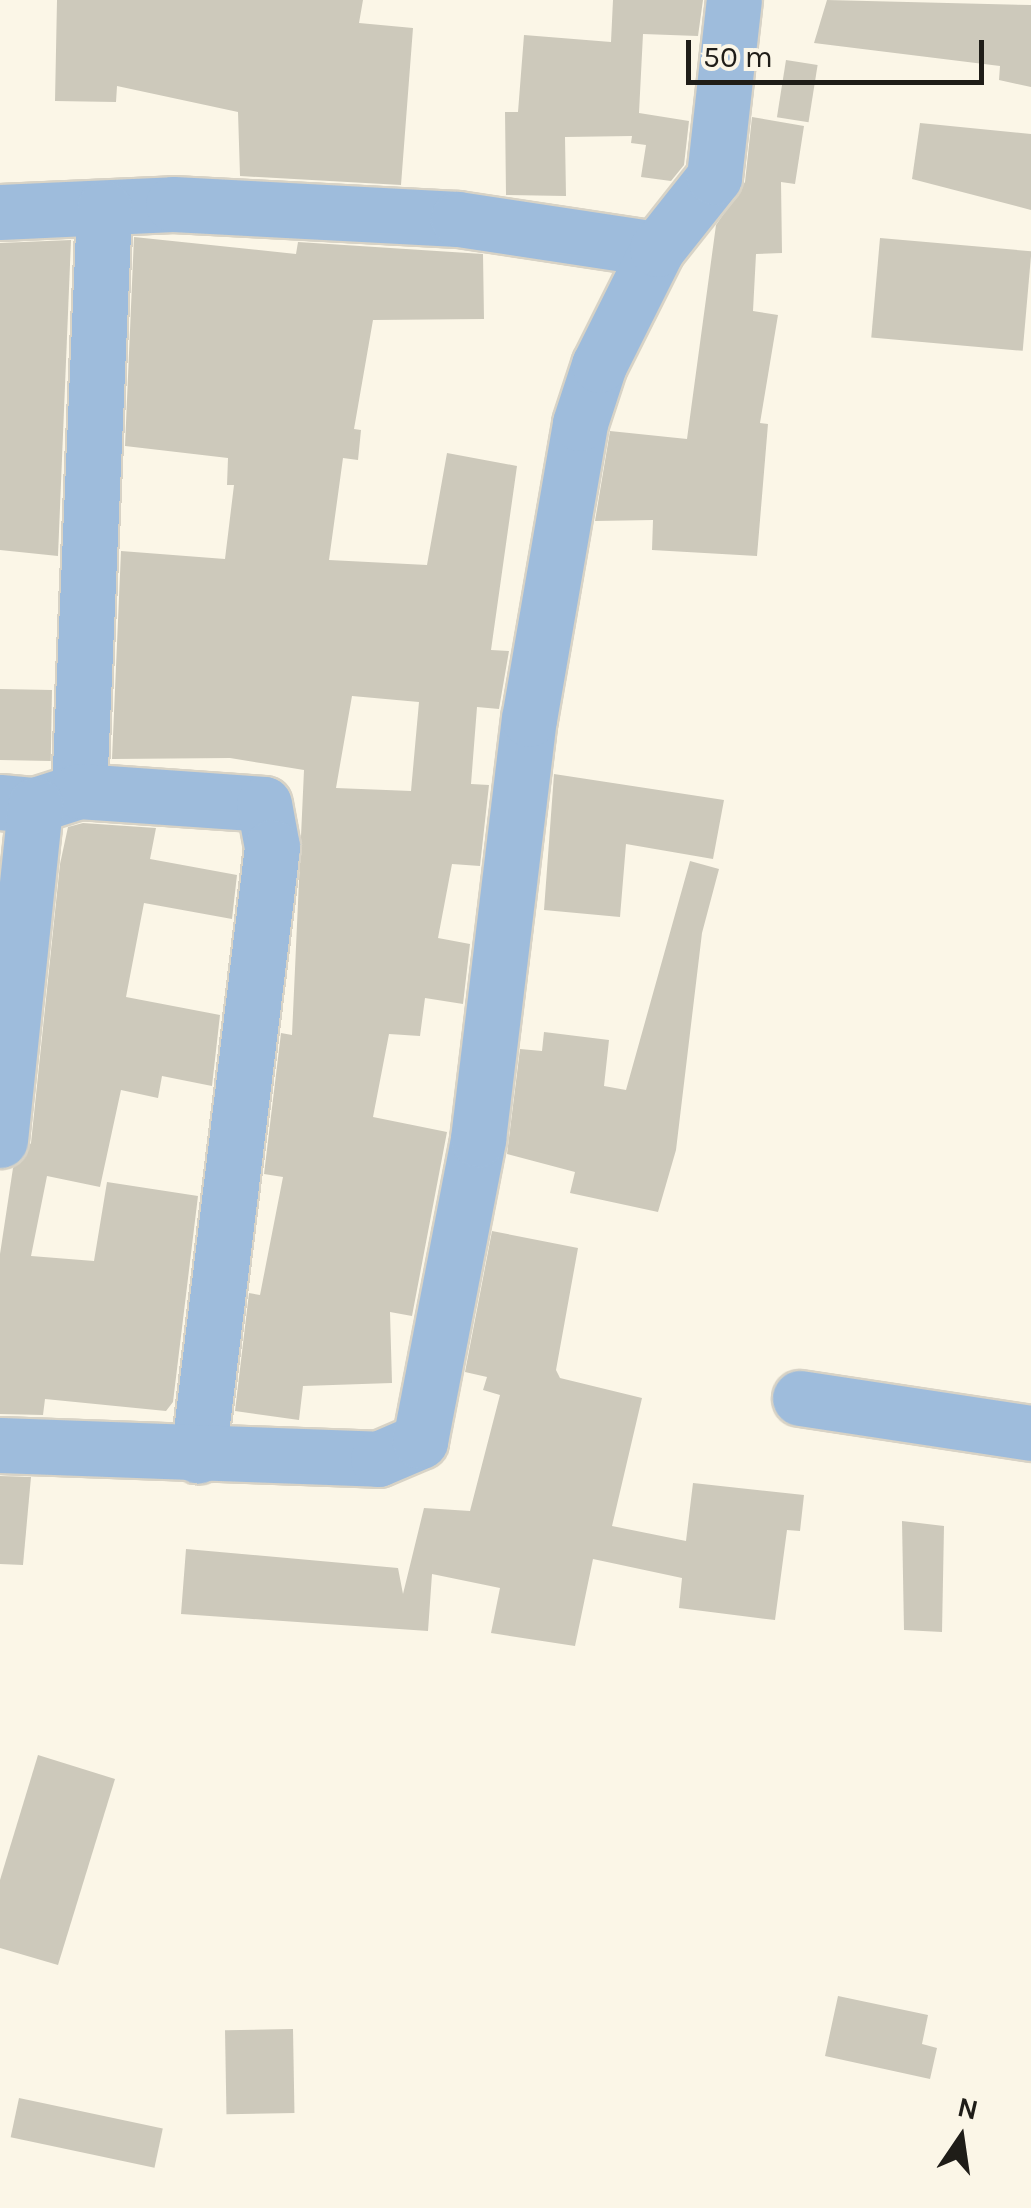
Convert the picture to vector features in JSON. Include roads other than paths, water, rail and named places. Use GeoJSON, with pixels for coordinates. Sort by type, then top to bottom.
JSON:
{"type":"FeatureCollection","features":[{"type":"Feature","properties":{"kind":"street"},"geometry":{"type":"LineString","coordinates":[[0,1446],[198,1456],[378,1459],[420,1441],[478,1139],[529,719],[580,423],[599,365],[656,249],[714,178],[734,0]]}},
{"type":"Feature","properties":{"kind":"street"},"geometry":{"type":"LineString","coordinates":[[0,212],[174,204],[458,219],[656,249]]}},
{"type":"Feature","properties":{"kind":"street"},"geometry":{"type":"LineString","coordinates":[[0,1140],[104,209]]}},
{"type":"Feature","properties":{"kind":"street"},"geometry":{"type":"LineString","coordinates":[[38,799],[264,804],[272,847],[198,1456]]}},
{"type":"Feature","properties":{"kind":"street"},"geometry":{"type":"LineString","coordinates":[[800,1398],[1031,1432]]}}]}
